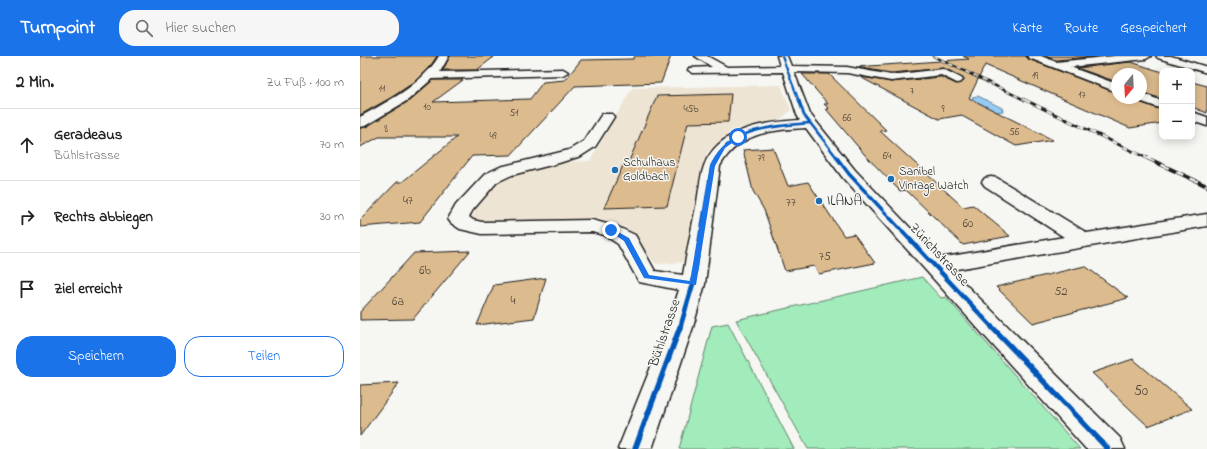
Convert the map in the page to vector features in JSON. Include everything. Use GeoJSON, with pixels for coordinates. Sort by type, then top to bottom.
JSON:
{"type":"FeatureCollection","features":[{"type":"Feature","properties":{"kind":"street"},"geometry":{"type":"LineString","coordinates":[[360,123],[404,97],[436,70],[444,56]]}},
{"type":"Feature","properties":{"kind":"street"},"geometry":{"type":"LineString","coordinates":[[700,56],[725,70]]}},
{"type":"Feature","properties":{"kind":"street"},"geometry":{"type":"LineString","coordinates":[[1032,56],[1111,86]]}},
{"type":"Feature","properties":{"kind":"street"},"geometry":{"type":"LineString","coordinates":[[1054,64],[1146,56]]}},
{"type":"Feature","properties":{"kind":"street"},"geometry":{"type":"LineString","coordinates":[[1161,56],[1207,70]]}},
{"type":"Feature","properties":{"kind":"street"},"geometry":{"type":"LineString","coordinates":[[693,70],[725,70],[784,62],[868,73],[891,78],[943,72],[957,80]]}},
{"type":"Feature","properties":{"kind":"street","name":"Zürichstrasse"},"geometry":{"type":"LineString","coordinates":[[784,62],[801,108],[810,123],[849,174],[1108,449]]}},
{"type":"Feature","properties":{"kind":"street"},"geometry":{"type":"LineString","coordinates":[[858,62],[868,73]]}},
{"type":"Feature","properties":{"kind":"street"},"geometry":{"type":"LineString","coordinates":[[430,76],[563,72]]}},
{"type":"Feature","properties":{"kind":"street"},"geometry":{"type":"LineString","coordinates":[[1147,99],[1159,104]]}},
{"type":"Feature","properties":{"kind":"street"},"geometry":{"type":"LineString","coordinates":[[607,117],[590,144],[575,153],[553,160],[506,171],[491,178],[463,209],[458,219],[467,225],[482,228],[592,226],[611,230],[627,240],[647,277],[694,284]]}},
{"type":"Feature","properties":{"kind":"street"},"geometry":{"type":"LineString","coordinates":[[1195,117],[1207,122]]}},
{"type":"Feature","properties":{"kind":"street","name":"Bühlstrasse"},"geometry":{"type":"LineString","coordinates":[[634,449],[680,327],[694,284],[712,166],[723,147],[738,137],[760,129],[810,123]]}},
{"type":"Feature","properties":{"kind":"street"},"geometry":{"type":"LineString","coordinates":[[991,182],[1083,240]]}},
{"type":"Feature","properties":{"kind":"street","name":"Zürichstrasse"},"geometry":{"type":"LineString","coordinates":[[934,266],[1207,220]]}},
{"type":"Feature","properties":{"kind":"shaded area","name":"Schulhaus Goldbach"},"geometry":{"type":"Polygon","coordinates":[[[781,85],[791,110],[780,120],[732,130],[707,152],[685,262],[656,264],[627,228],[599,219],[485,222],[472,217],[476,207],[502,178],[554,162],[590,161],[632,88],[781,85]]]}},
{"type":"Feature","properties":{"kind":"green space"},"geometry":{"type":"Polygon","coordinates":[[[922,277],[941,298],[946,297],[1080,449],[808,449],[736,320],[922,277]]]}},
{"type":"Feature","properties":{"kind":"green space"},"geometry":{"type":"Polygon","coordinates":[[[728,323],[794,449],[679,449],[712,326],[728,323]]]}},
{"type":"Feature","properties":{"kind":"water"},"geometry":{"type":"Polygon","coordinates":[[[978,96],[1002,108],[1003,111],[996,112],[975,103],[972,97],[978,96]]]}},
{"type":"Feature","properties":{"kind":"building"},"geometry":{"type":"Polygon","coordinates":[[[360,56],[437,56],[431,65],[413,83],[360,115],[360,56]]]}},
{"type":"Feature","properties":{"kind":"building"},"geometry":{"type":"Polygon","coordinates":[[[450,56],[495,56],[477,70],[443,70],[450,56]]]}},
{"type":"Feature","properties":{"kind":"building"},"geometry":{"type":"Polygon","coordinates":[[[635,56],[671,56],[661,83],[575,86],[511,155],[472,156],[420,222],[360,227],[360,220],[397,182],[402,182],[457,137],[379,137],[360,147],[360,128],[366,127],[409,101],[433,80],[463,80],[433,102],[530,99],[543,82],[565,80],[581,60],[633,59],[635,56]]]}},
{"type":"Feature","properties":{"kind":"building"},"geometry":{"type":"Polygon","coordinates":[[[963,56],[1026,56],[1028,59],[1111,91],[1111,104],[1145,104],[1159,109],[1159,123],[1130,128],[985,65],[969,98],[1053,140],[1016,146],[962,115],[939,119],[860,77],[891,82],[941,77],[956,84],[964,81],[962,77],[944,68],[891,73],[856,67],[969,59],[963,56]]]}},
{"type":"Feature","properties":{"kind":"building"},"geometry":{"type":"Polygon","coordinates":[[[1045,56],[1100,56],[1056,60],[1045,56]]]}},
{"type":"Feature","properties":{"kind":"building"},"geometry":{"type":"Polygon","coordinates":[[[1131,62],[1159,71],[1159,98],[1147,94],[1147,68],[1111,68],[1111,80],[1077,68],[1131,62]]]}},
{"type":"Feature","properties":{"kind":"building"},"geometry":{"type":"Polygon","coordinates":[[[802,74],[829,74],[886,130],[880,131],[963,207],[973,205],[1010,236],[963,245],[906,190],[900,191],[865,155],[826,109],[829,109],[824,104],[828,104],[802,74]]]}},
{"type":"Feature","properties":{"kind":"building"},"geometry":{"type":"Polygon","coordinates":[[[1195,83],[1207,86],[1207,113],[1195,108],[1195,83]]]}},
{"type":"Feature","properties":{"kind":"building"},"geometry":{"type":"Polygon","coordinates":[[[731,94],[728,122],[688,123],[667,206],[604,208],[625,161],[629,161],[657,96],[731,94]]]}},
{"type":"Feature","properties":{"kind":"building"},"geometry":{"type":"Polygon","coordinates":[[[773,148],[788,186],[808,182],[844,236],[854,234],[875,263],[819,274],[814,266],[785,271],[764,210],[753,191],[743,150],[773,148]]]}},
{"type":"Feature","properties":{"kind":"building"},"geometry":{"type":"Polygon","coordinates":[[[470,251],[413,319],[360,320],[360,312],[414,253],[470,251]]]}},
{"type":"Feature","properties":{"kind":"building"},"geometry":{"type":"Polygon","coordinates":[[[1085,266],[1128,298],[1033,323],[996,287],[1085,266]]]}},
{"type":"Feature","properties":{"kind":"building"},"geometry":{"type":"Polygon","coordinates":[[[546,278],[534,318],[477,325],[494,285],[546,278]]]}},
{"type":"Feature","properties":{"kind":"building"},"geometry":{"type":"Polygon","coordinates":[[[1133,359],[1192,409],[1148,426],[1092,373],[1133,359]]]}},
{"type":"Feature","properties":{"kind":"building"},"geometry":{"type":"Polygon","coordinates":[[[399,383],[360,436],[360,385],[399,383]]]}},
{"type":"Feature","properties":{"kind":"railway"},"geometry":{"type":"LineString","coordinates":[[933,56],[1027,101]]}},
{"type":"Feature","properties":{"kind":"railway"},"geometry":{"type":"LineString","coordinates":[[1025,100],[1149,159]]}},
{"type":"Feature","properties":{"kind":"railway"},"geometry":{"type":"LineString","coordinates":[[1147,158],[1207,186]]}},
{"type":"Feature","properties":{"kind":"cycle path"},"geometry":{"type":"LineString","coordinates":[[782,56],[804,115],[849,174],[1108,449]]}},
{"type":"Feature","properties":{"kind":"cycle path"},"geometry":{"type":"LineString","coordinates":[[635,449],[680,327],[693,284],[712,166],[719,153],[741,136],[767,128],[810,123]]}},
{"type":"Feature","properties":{"kind":"place","name":"Schulhaus Goldbach"},"geometry":{"type":"Point","coordinates":[615,170]}},
{"type":"Feature","properties":{"kind":"place","name":"Sanibel Vintage Watch"},"geometry":{"type":"Point","coordinates":[891,179]}},
{"type":"Feature","properties":{"kind":"place","name":"ILANA"},"geometry":{"type":"Point","coordinates":[819,201]}},
{"type":"Feature","properties":{"kind":"route"},"geometry":{"type":"LineString","coordinates":[[611,230],[627,240],[647,277],[694,284],[712,166],[723,147],[738,137]]}}]}
